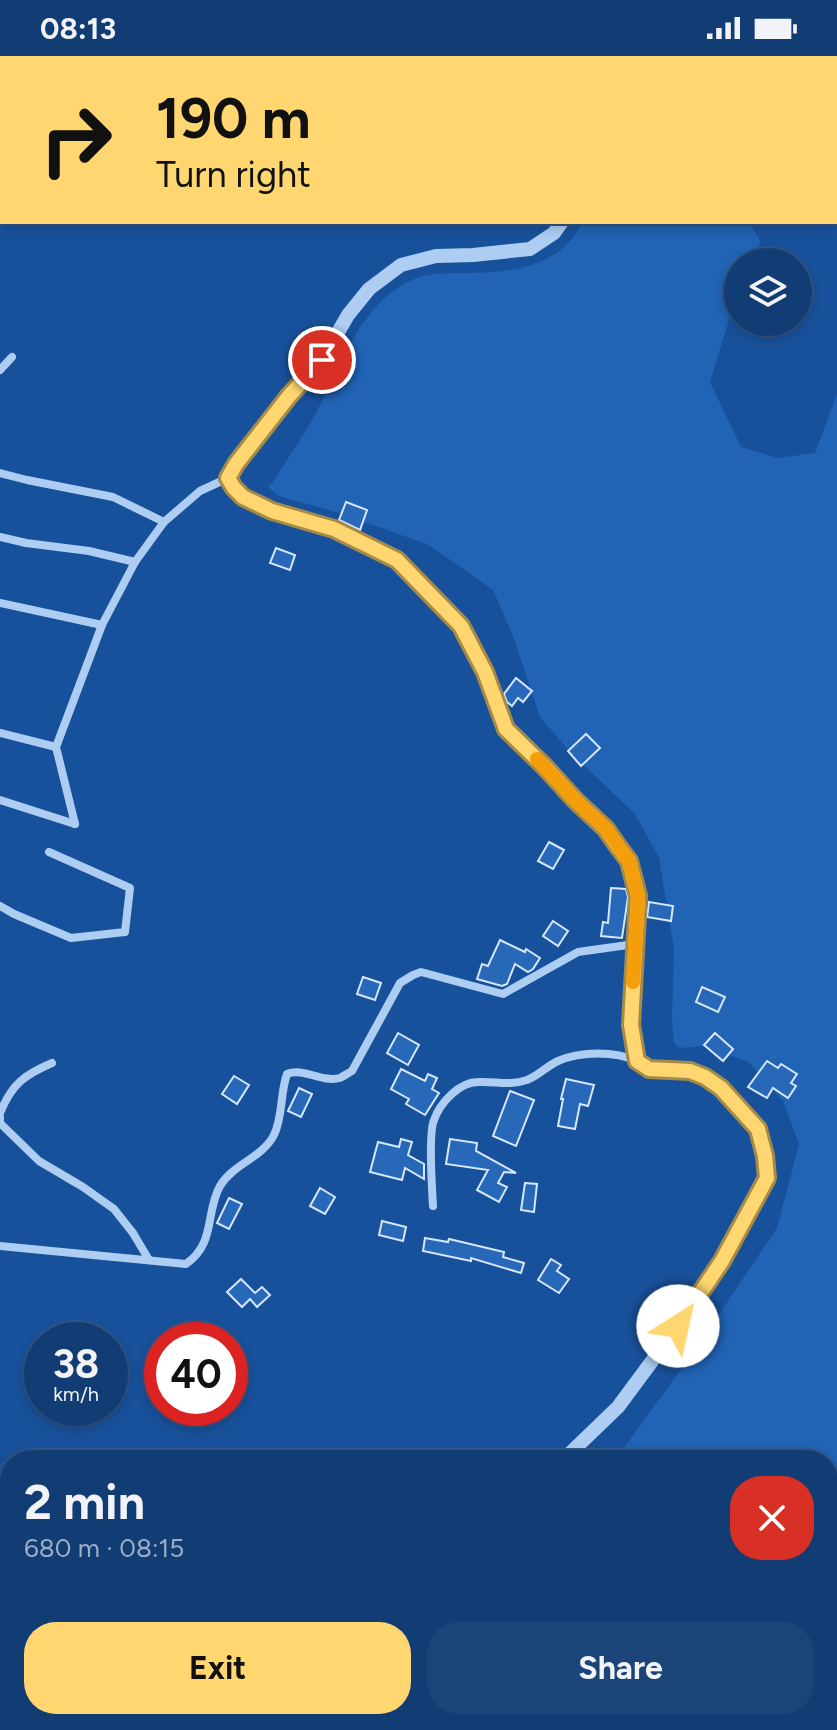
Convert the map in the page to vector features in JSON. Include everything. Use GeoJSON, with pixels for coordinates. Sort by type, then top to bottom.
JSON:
{"type":"FeatureCollection","features":[{"type":"Feature","properties":{"kind":"street"},"geometry":{"type":"LineString","coordinates":[[0,800],[75,824],[56,747],[102,625],[135,562],[164,522],[200,491],[228,478],[289,396],[322,360],[348,315],[369,289],[401,265],[436,256],[530,249],[554,233],[561,224]]}},
{"type":"Feature","properties":{"kind":"street"},"geometry":{"type":"LineString","coordinates":[[0,370],[12,357]]}},
{"type":"Feature","properties":{"kind":"street"},"geometry":{"type":"LineString","coordinates":[[0,473],[113,497],[164,522]]}},
{"type":"Feature","properties":{"kind":"street"},"geometry":{"type":"LineString","coordinates":[[228,478],[243,497],[272,511],[334,529],[397,560],[461,626],[485,672],[506,729],[606,829],[629,861],[638,896],[631,1025],[637,1061]]}},
{"type":"Feature","properties":{"kind":"street"},"geometry":{"type":"LineString","coordinates":[[0,537],[89,551],[135,562]]}},
{"type":"Feature","properties":{"kind":"street"},"geometry":{"type":"LineString","coordinates":[[0,603],[102,625]]}},
{"type":"Feature","properties":{"kind":"street"},"geometry":{"type":"LineString","coordinates":[[0,733],[56,747]]}},
{"type":"Feature","properties":{"kind":"street"},"geometry":{"type":"LineString","coordinates":[[0,906],[71,938],[125,932],[130,888],[49,852]]}},
{"type":"Feature","properties":{"kind":"street"},"geometry":{"type":"LineString","coordinates":[[0,1246],[186,1264],[197,1256],[204,1244],[219,1188],[267,1146],[276,1131],[287,1074],[294,1071],[338,1079],[352,1071],[400,983],[421,972],[503,994],[578,952],[635,944]]}},
{"type":"Feature","properties":{"kind":"street"},"geometry":{"type":"LineString","coordinates":[[433,1206],[433,1121],[450,1095],[475,1081],[502,1084],[528,1080],[557,1061],[572,1056],[627,1056],[649,1069],[690,1071],[721,1088],[758,1129],[767,1178],[722,1261],[618,1407],[573,1450]]}},
{"type":"Feature","properties":{"kind":"street"},"geometry":{"type":"LineString","coordinates":[[52,1063],[30,1072],[16,1084],[0,1115],[0,1123],[39,1161],[114,1209],[149,1260]]}},
{"type":"Feature","properties":{"kind":"shaded area"},"geometry":{"type":"Polygon","coordinates":[[[582,224],[750,224],[761,242],[758,248],[724,248],[724,336],[710,382],[741,447],[778,458],[815,453],[837,394],[837,1450],[622,1450],[777,1228],[799,1144],[783,1101],[749,1062],[702,1046],[680,1048],[674,1043],[674,949],[659,858],[635,814],[572,754],[540,717],[513,636],[493,590],[429,545],[339,513],[279,496],[269,488],[315,415],[363,323],[391,293],[427,275],[503,271],[530,266],[565,246],[582,224]]]}},
{"type":"Feature","properties":{"kind":"building"},"geometry":{"type":"Polygon","coordinates":[[[346,502],[367,510],[360,530],[339,520],[346,502]]]}},
{"type":"Feature","properties":{"kind":"building"},"geometry":{"type":"Polygon","coordinates":[[[276,548],[295,555],[290,570],[270,563],[276,548]]]}},
{"type":"Feature","properties":{"kind":"building"},"geometry":{"type":"Polygon","coordinates":[[[516,678],[532,691],[523,702],[518,698],[512,706],[504,694],[516,678]]]}},
{"type":"Feature","properties":{"kind":"building"},"geometry":{"type":"Polygon","coordinates":[[[586,734],[600,748],[581,766],[568,751],[586,734]]]}},
{"type":"Feature","properties":{"kind":"building"},"geometry":{"type":"Polygon","coordinates":[[[549,842],[564,850],[553,869],[538,861],[549,842]]]}},
{"type":"Feature","properties":{"kind":"building"},"geometry":{"type":"Polygon","coordinates":[[[611,888],[626,889],[628,897],[622,938],[601,936],[603,922],[608,923],[611,888]]]}},
{"type":"Feature","properties":{"kind":"building"},"geometry":{"type":"Polygon","coordinates":[[[649,902],[673,906],[671,921],[647,917],[649,902]]]}},
{"type":"Feature","properties":{"kind":"building"},"geometry":{"type":"Polygon","coordinates":[[[553,921],[568,931],[558,946],[543,936],[553,921]]]}},
{"type":"Feature","properties":{"kind":"building"},"geometry":{"type":"Polygon","coordinates":[[[500,940],[525,952],[526,949],[540,958],[528,972],[515,964],[507,984],[502,986],[477,979],[482,964],[488,966],[500,940]]]}},
{"type":"Feature","properties":{"kind":"building"},"geometry":{"type":"Polygon","coordinates":[[[363,977],[381,983],[375,1000],[357,994],[363,977]]]}},
{"type":"Feature","properties":{"kind":"building"},"geometry":{"type":"Polygon","coordinates":[[[702,987],[725,997],[718,1012],[696,1002],[702,987]]]}},
{"type":"Feature","properties":{"kind":"building"},"geometry":{"type":"Polygon","coordinates":[[[398,1033],[419,1045],[408,1065],[387,1053],[398,1033]]]}},
{"type":"Feature","properties":{"kind":"building"},"geometry":{"type":"Polygon","coordinates":[[[715,1033],[733,1049],[723,1061],[704,1045],[715,1033]]]}},
{"type":"Feature","properties":{"kind":"building"},"geometry":{"type":"Polygon","coordinates":[[[767,1061],[778,1068],[781,1064],[797,1074],[791,1083],[796,1086],[788,1098],[773,1088],[767,1098],[748,1087],[767,1061]]]}},
{"type":"Feature","properties":{"kind":"building"},"geometry":{"type":"Polygon","coordinates":[[[401,1069],[425,1081],[428,1074],[437,1078],[432,1089],[439,1093],[425,1115],[406,1104],[409,1099],[391,1089],[401,1069]]]}},
{"type":"Feature","properties":{"kind":"building"},"geometry":{"type":"Polygon","coordinates":[[[234,1076],[249,1085],[237,1104],[222,1094],[234,1076]]]}},
{"type":"Feature","properties":{"kind":"building"},"geometry":{"type":"Polygon","coordinates":[[[566,1079],[594,1085],[588,1106],[580,1104],[575,1129],[558,1126],[566,1079]]]}},
{"type":"Feature","properties":{"kind":"building"},"geometry":{"type":"Polygon","coordinates":[[[299,1088],[312,1094],[301,1117],[288,1111],[299,1088]]]}},
{"type":"Feature","properties":{"kind":"building"},"geometry":{"type":"Polygon","coordinates":[[[510,1091],[534,1100],[516,1146],[493,1136],[510,1091]]]}},
{"type":"Feature","properties":{"kind":"building"},"geometry":{"type":"Polygon","coordinates":[[[401,1139],[412,1142],[408,1155],[424,1164],[424,1179],[405,1168],[402,1180],[370,1172],[378,1142],[399,1147],[401,1139]]]}},
{"type":"Feature","properties":{"kind":"building"},"geometry":{"type":"Polygon","coordinates":[[[450,1139],[477,1143],[476,1151],[516,1173],[504,1172],[498,1183],[507,1187],[499,1202],[477,1190],[488,1170],[446,1164],[450,1139]]]}},
{"type":"Feature","properties":{"kind":"building"},"geometry":{"type":"Polygon","coordinates":[[[525,1183],[537,1184],[534,1212],[521,1210],[525,1183]]]}},
{"type":"Feature","properties":{"kind":"building"},"geometry":{"type":"Polygon","coordinates":[[[320,1188],[335,1197],[325,1214],[310,1206],[320,1188]]]}},
{"type":"Feature","properties":{"kind":"building"},"geometry":{"type":"Polygon","coordinates":[[[229,1198],[242,1204],[229,1229],[217,1223],[229,1198]]]}},
{"type":"Feature","properties":{"kind":"building"},"geometry":{"type":"Polygon","coordinates":[[[382,1221],[406,1227],[403,1241],[379,1235],[382,1221]]]}},
{"type":"Feature","properties":{"kind":"building"},"geometry":{"type":"Polygon","coordinates":[[[425,1238],[448,1242],[449,1239],[504,1252],[503,1257],[524,1263],[521,1273],[471,1258],[471,1261],[423,1251],[425,1238]]]}},
{"type":"Feature","properties":{"kind":"building"},"geometry":{"type":"Polygon","coordinates":[[[551,1259],[561,1265],[557,1271],[569,1279],[559,1293],[538,1280],[551,1259]]]}},
{"type":"Feature","properties":{"kind":"building"},"geometry":{"type":"Polygon","coordinates":[[[241,1279],[255,1293],[262,1287],[270,1295],[257,1307],[250,1299],[242,1307],[227,1292],[241,1279]]]}},
{"type":"Feature","properties":{"kind":"slow traffic"},"geometry":{"type":"LineString","coordinates":[[537,759],[606,829],[629,861],[638,896],[633,982]]}},
{"type":"Feature","properties":{"kind":"route"},"geometry":{"type":"LineString","coordinates":[[322,360],[289,396],[228,478],[243,497],[272,511],[334,529],[397,560],[461,626],[485,672],[506,729],[606,829],[629,861],[638,896],[631,1025],[637,1061],[649,1069],[690,1071],[705,1077],[721,1088],[758,1129],[767,1178],[722,1261],[678,1326]]}}]}
